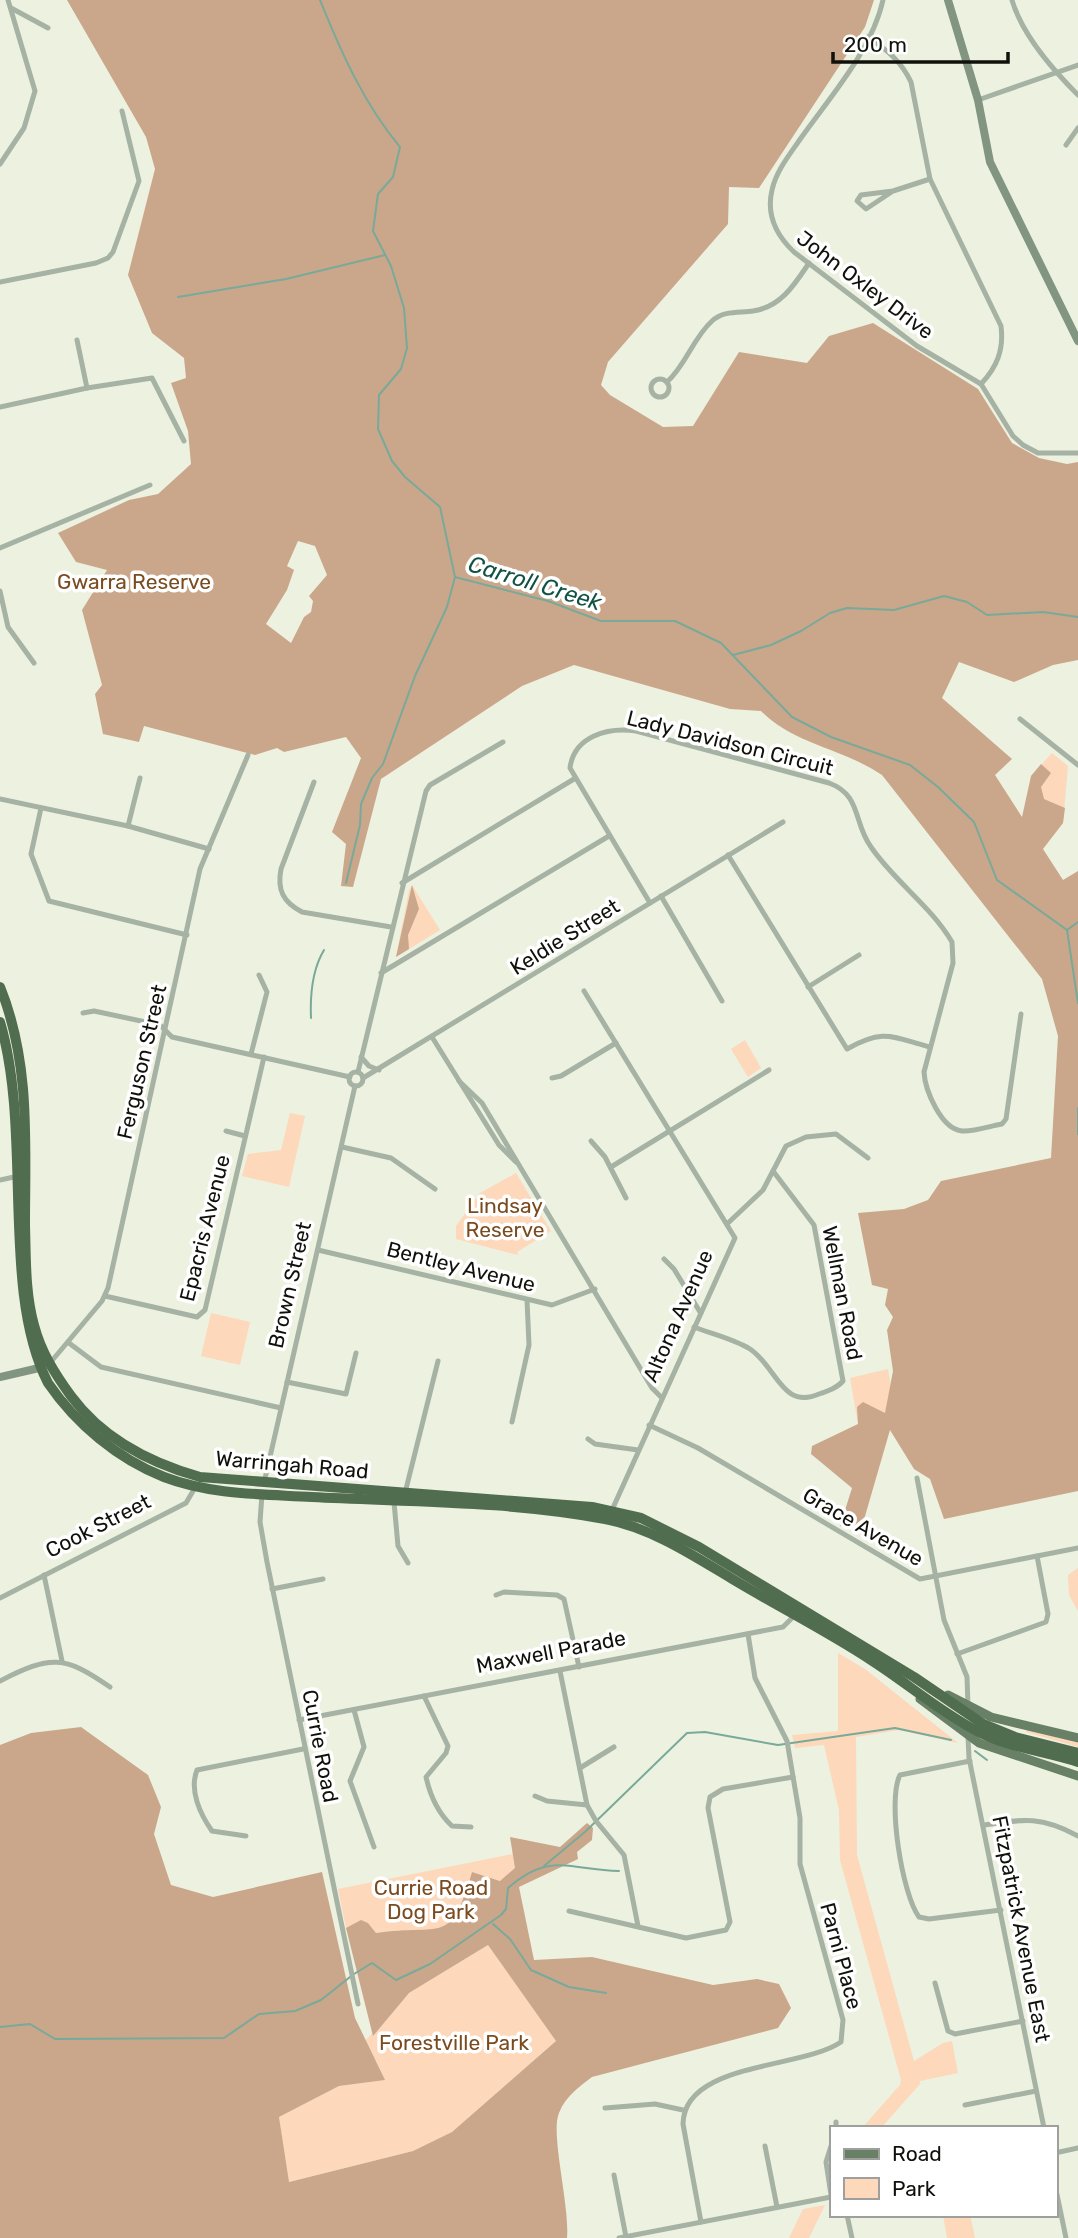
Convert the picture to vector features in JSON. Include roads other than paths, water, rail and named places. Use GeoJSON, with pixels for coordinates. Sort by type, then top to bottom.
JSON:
{"type":"FeatureCollection","features":[{"type":"Feature","properties":{"kind":"highway","name":"Warringah Road"},"geometry":{"type":"LineString","coordinates":[[0,987],[15,1031],[23,1079],[19,1176]]}},
{"type":"Feature","properties":{"kind":"highway","name":"Warringah Road"},"geometry":{"type":"LineString","coordinates":[[0,1022],[13,1087],[27,1284],[45,1366],[75,1402],[115,1438],[159,1464],[198,1482],[609,1515],[664,1528],[797,1611],[985,1735],[1078,1762]]}},
{"type":"Feature","properties":{"kind":"highway","name":"Warringah Road"},"geometry":{"type":"LineString","coordinates":[[797,1611],[914,1677],[983,1724],[1024,1739],[1078,1753]]}},
{"type":"Feature","properties":{"kind":"main road","name":"Warringah Road"},"geometry":{"type":"LineString","coordinates":[[895,1676],[968,1737],[996,1751],[1078,1776]]}},
{"type":"Feature","properties":{"kind":"main road","name":"Warringah Road"},"geometry":{"type":"LineString","coordinates":[[914,1677],[968,1706],[1012,1724],[1078,1738]]}},
{"type":"Feature","properties":{"kind":"street"},"geometry":{"type":"LineString","coordinates":[[0,164],[24,128],[35,91],[8,0]]}},
{"type":"Feature","properties":{"kind":"street","name":"John Oxley Drive"},"geometry":{"type":"LineString","coordinates":[[883,0],[868,37],[777,174],[772,188],[771,213],[775,228],[782,241],[917,346],[981,384],[1013,436],[1023,445],[1038,453],[1078,453]]}},
{"type":"Feature","properties":{"kind":"street"},"geometry":{"type":"LineString","coordinates":[[948,0],[978,100],[990,162],[1078,341]]}},
{"type":"Feature","properties":{"kind":"street"},"geometry":{"type":"LineString","coordinates":[[1012,0],[1018,20],[1057,73],[1078,95]]}},
{"type":"Feature","properties":{"kind":"street"},"geometry":{"type":"LineString","coordinates":[[10,7],[48,27]]}},
{"type":"Feature","properties":{"kind":"street"},"geometry":{"type":"LineString","coordinates":[[868,37],[905,68],[911,82],[930,179],[1002,326],[1003,343],[997,362],[981,384]]}},
{"type":"Feature","properties":{"kind":"street"},"geometry":{"type":"LineString","coordinates":[[978,100],[1078,65]]}},
{"type":"Feature","properties":{"kind":"street"},"geometry":{"type":"LineString","coordinates":[[0,282],[108,258],[139,181],[122,111]]}},
{"type":"Feature","properties":{"kind":"street"},"geometry":{"type":"LineString","coordinates":[[1066,145],[1078,128]]}},
{"type":"Feature","properties":{"kind":"street"},"geometry":{"type":"LineString","coordinates":[[893,191],[866,209],[857,201],[866,193],[893,191],[930,179]]}},
{"type":"Feature","properties":{"kind":"street"},"geometry":{"type":"LineString","coordinates":[[667,382],[710,322],[730,312],[756,311],[775,304],[791,288],[809,263]]}},
{"type":"Feature","properties":{"kind":"street"},"geometry":{"type":"LineString","coordinates":[[77,340],[87,388]]}},
{"type":"Feature","properties":{"kind":"street"},"geometry":{"type":"LineString","coordinates":[[0,407],[87,388],[152,378],[184,441]]}},
{"type":"Feature","properties":{"kind":"street"},"geometry":{"type":"LineString","coordinates":[[0,548],[150,485]]}},
{"type":"Feature","properties":{"kind":"street"},"geometry":{"type":"LineString","coordinates":[[0,590],[8,627],[34,663]]}},
{"type":"Feature","properties":{"kind":"street"},"geometry":{"type":"LineString","coordinates":[[1020,719],[1078,765]]}},
{"type":"Feature","properties":{"kind":"street","name":"Lady Davidson Circuit"},"geometry":{"type":"LineString","coordinates":[[574,779],[569,768],[576,748],[602,732],[618,728],[841,787],[855,804],[869,845],[952,942],[953,963],[924,1072],[925,1084],[949,1125],[962,1131],[1002,1124],[1006,1119],[1021,1014]]}},
{"type":"Feature","properties":{"kind":"street"},"geometry":{"type":"LineString","coordinates":[[83,1013],[94,1011],[160,1025],[172,1037],[349,1077],[358,1072],[426,791],[430,785],[503,742]]}},
{"type":"Feature","properties":{"kind":"street","name":"Ferguson Street"},"geometry":{"type":"LineString","coordinates":[[45,1366],[69,1343],[105,1296],[201,869],[248,755]]}},
{"type":"Feature","properties":{"kind":"street"},"geometry":{"type":"LineString","coordinates":[[128,826],[140,778]]}},
{"type":"Feature","properties":{"kind":"street"},"geometry":{"type":"LineString","coordinates":[[402,883],[574,779],[650,903]]}},
{"type":"Feature","properties":{"kind":"street"},"geometry":{"type":"LineString","coordinates":[[314,782],[281,869],[278,882],[282,896],[289,906],[302,912],[391,928]]}},
{"type":"Feature","properties":{"kind":"street"},"geometry":{"type":"LineString","coordinates":[[0,799],[128,826],[209,849]]}},
{"type":"Feature","properties":{"kind":"street"},"geometry":{"type":"LineString","coordinates":[[41,808],[31,854],[49,901],[187,935]]}},
{"type":"Feature","properties":{"kind":"street","name":"Keldie Street"},"geometry":{"type":"LineString","coordinates":[[355,1086],[361,1083],[363,1078],[783,822]]}},
{"type":"Feature","properties":{"kind":"street"},"geometry":{"type":"LineString","coordinates":[[381,973],[609,836]]}},
{"type":"Feature","properties":{"kind":"street"},"geometry":{"type":"LineString","coordinates":[[728,855],[847,1049],[870,1036],[884,1035],[930,1047]]}},
{"type":"Feature","properties":{"kind":"street"},"geometry":{"type":"LineString","coordinates":[[661,896],[722,1001]]}},
{"type":"Feature","properties":{"kind":"street"},"geometry":{"type":"LineString","coordinates":[[808,987],[859,955]]}},
{"type":"Feature","properties":{"kind":"street"},"geometry":{"type":"LineString","coordinates":[[251,1054],[267,992],[259,975]]}},
{"type":"Feature","properties":{"kind":"street"},"geometry":{"type":"LineString","coordinates":[[584,992],[727,1224],[763,1190],[786,1146],[795,1140],[831,1133],[844,1138],[868,1158]]}},
{"type":"Feature","properties":{"kind":"street"},"geometry":{"type":"LineString","coordinates":[[432,1037],[459,1081],[482,1102],[652,1388],[662,1398]]}},
{"type":"Feature","properties":{"kind":"street"},"geometry":{"type":"LineString","coordinates":[[551,1078],[561,1076],[615,1042]]}},
{"type":"Feature","properties":{"kind":"street","name":"Epacris Avenue"},"geometry":{"type":"LineString","coordinates":[[105,1296],[197,1317],[205,1310],[264,1057]]}},
{"type":"Feature","properties":{"kind":"street"},"geometry":{"type":"LineString","coordinates":[[361,1057],[369,1066],[379,1070]]}},
{"type":"Feature","properties":{"kind":"street"},"geometry":{"type":"LineString","coordinates":[[611,1167],[769,1070]]}},
{"type":"Feature","properties":{"kind":"street"},"geometry":{"type":"LineString","coordinates":[[358,1072],[363,1078]]}},
{"type":"Feature","properties":{"kind":"street"},"geometry":{"type":"LineString","coordinates":[[349,1077],[355,1086]]}},
{"type":"Feature","properties":{"kind":"street","name":"Brown Street"},"geometry":{"type":"LineString","coordinates":[[263,1488],[355,1086]]}},
{"type":"Feature","properties":{"kind":"street","name":"Epacris Avenue"},"geometry":{"type":"LineString","coordinates":[[226,1131],[245,1136]]}},
{"type":"Feature","properties":{"kind":"street"},"geometry":{"type":"LineString","coordinates":[[591,1141],[611,1167],[626,1198]]}},
{"type":"Feature","properties":{"kind":"street"},"geometry":{"type":"LineString","coordinates":[[342,1147],[391,1158],[435,1189]]}},
{"type":"Feature","properties":{"kind":"street","name":"Wellman Road"},"geometry":{"type":"LineString","coordinates":[[694,1327],[748,1348],[773,1372],[788,1394],[798,1399],[809,1399],[843,1381],[814,1225],[773,1171]]}},
{"type":"Feature","properties":{"kind":"street"},"geometry":{"type":"LineString","coordinates":[[0,1180],[19,1176]]}},
{"type":"Feature","properties":{"kind":"street","name":"Altona Avenue"},"geometry":{"type":"LineString","coordinates":[[609,1515],[735,1237],[727,1224]]}},
{"type":"Feature","properties":{"kind":"street","name":"Bentley Avenue"},"geometry":{"type":"LineString","coordinates":[[318,1250],[552,1306],[595,1289]]}},
{"type":"Feature","properties":{"kind":"street"},"geometry":{"type":"LineString","coordinates":[[664,1259],[674,1269],[701,1312]]}},
{"type":"Feature","properties":{"kind":"street"},"geometry":{"type":"LineString","coordinates":[[512,1422],[529,1345],[527,1300]]}},
{"type":"Feature","properties":{"kind":"street"},"geometry":{"type":"LineString","coordinates":[[69,1343],[100,1367],[281,1408]]}},
{"type":"Feature","properties":{"kind":"street"},"geometry":{"type":"LineString","coordinates":[[287,1382],[346,1394],[356,1353]]}},
{"type":"Feature","properties":{"kind":"street"},"geometry":{"type":"LineString","coordinates":[[408,1563],[398,1546],[400,1497],[438,1361]]}},
{"type":"Feature","properties":{"kind":"street"},"geometry":{"type":"LineString","coordinates":[[0,1377],[45,1366]]}},
{"type":"Feature","properties":{"kind":"street","name":"Grace Avenue"},"geometry":{"type":"LineString","coordinates":[[649,1425],[698,1448],[920,1579],[1078,1548]]}},
{"type":"Feature","properties":{"kind":"street"},"geometry":{"type":"LineString","coordinates":[[588,1439],[596,1444],[638,1450]]}},
{"type":"Feature","properties":{"kind":"street"},"geometry":{"type":"LineString","coordinates":[[917,1478],[946,1632],[967,1677],[968,1706]]}},
{"type":"Feature","properties":{"kind":"street","name":"Cook Street"},"geometry":{"type":"LineString","coordinates":[[0,1598],[186,1503],[198,1482]]}},
{"type":"Feature","properties":{"kind":"street","name":"Currie Road"},"geometry":{"type":"LineString","coordinates":[[263,1488],[260,1522],[272,1589],[303,1749],[358,2004]]}},
{"type":"Feature","properties":{"kind":"street"},"geometry":{"type":"LineString","coordinates":[[957,1654],[1046,1622],[1048,1614],[1037,1556]]}},
{"type":"Feature","properties":{"kind":"street"},"geometry":{"type":"LineString","coordinates":[[44,1575],[62,1661]]}},
{"type":"Feature","properties":{"kind":"street"},"geometry":{"type":"LineString","coordinates":[[272,1589],[323,1579]]}},
{"type":"Feature","properties":{"kind":"street"},"geometry":{"type":"LineString","coordinates":[[496,1595],[503,1592],[556,1595],[564,1599],[579,1667]]}},
{"type":"Feature","properties":{"kind":"street","name":"Maxwell Parade"},"geometry":{"type":"LineString","coordinates":[[299,1720],[786,1626],[797,1611]]}},
{"type":"Feature","properties":{"kind":"street","name":"Parni Place"},"geometry":{"type":"LineString","coordinates":[[683,2110],[699,2092],[747,2069],[827,2052],[841,2042],[843,2020],[840,2001],[800,1864],[800,1818],[785,1735],[755,1678],[748,1634]]}},
{"type":"Feature","properties":{"kind":"street"},"geometry":{"type":"LineString","coordinates":[[0,1681],[25,1668],[62,1661],[86,1670],[110,1687]]}},
{"type":"Feature","properties":{"kind":"street"},"geometry":{"type":"LineString","coordinates":[[560,1671],[587,1805],[596,1821],[624,1855],[638,1926]]}},
{"type":"Feature","properties":{"kind":"street"},"geometry":{"type":"LineString","coordinates":[[424,1696],[448,1746],[446,1753],[426,1777],[429,1790],[443,1817],[452,1826],[471,1827]]}},
{"type":"Feature","properties":{"kind":"street"},"geometry":{"type":"LineString","coordinates":[[354,1710],[364,1747],[350,1782],[374,1847]]}},
{"type":"Feature","properties":{"kind":"street","name":"Fitzpatrick Avenue East"},"geometry":{"type":"LineString","coordinates":[[968,1737],[969,1759],[1044,2126]]}},
{"type":"Feature","properties":{"kind":"street"},"geometry":{"type":"LineString","coordinates":[[580,1768],[614,1747]]}},
{"type":"Feature","properties":{"kind":"street"},"geometry":{"type":"LineString","coordinates":[[246,1836],[212,1831],[194,1793],[197,1770],[303,1749]]}},
{"type":"Feature","properties":{"kind":"street"},"geometry":{"type":"LineString","coordinates":[[969,1759],[900,1775],[896,1790],[898,1854],[919,1917],[925,1919],[1001,1910]]}},
{"type":"Feature","properties":{"kind":"street"},"geometry":{"type":"LineString","coordinates":[[569,1911],[687,1938],[722,1932],[730,1926],[708,1808],[710,1797],[723,1788],[793,1777]]}},
{"type":"Feature","properties":{"kind":"street"},"geometry":{"type":"LineString","coordinates":[[535,1796],[547,1801],[587,1805]]}},
{"type":"Feature","properties":{"kind":"street"},"geometry":{"type":"LineString","coordinates":[[984,1825],[1030,1819],[1053,1823],[1078,1836]]}},
{"type":"Feature","properties":{"kind":"street"},"geometry":{"type":"LineString","coordinates":[[935,1983],[948,2031],[955,2034],[1023,2021]]}},
{"type":"Feature","properties":{"kind":"street"},"geometry":{"type":"LineString","coordinates":[[965,2105],[1036,2091]]}},
{"type":"Feature","properties":{"kind":"street"},"geometry":{"type":"LineString","coordinates":[[605,2108],[655,2104],[683,2110],[684,2137],[701,2222]]}},
{"type":"Feature","properties":{"kind":"street"},"geometry":{"type":"LineString","coordinates":[[765,2146],[777,2207]]}},
{"type":"Feature","properties":{"kind":"street"},"geometry":{"type":"LineString","coordinates":[[1057,2153],[1078,2148]]}},
{"type":"Feature","properties":{"kind":"street"},"geometry":{"type":"LineString","coordinates":[[830,2149],[826,2162],[830,2189]]}},
{"type":"Feature","properties":{"kind":"street"},"geometry":{"type":"LineString","coordinates":[[614,2175],[623,2237],[830,2196]]}},
{"type":"Feature","properties":{"kind":"street"},"geometry":{"type":"LineString","coordinates":[[1057,2195],[1066,2238]]}},
{"type":"Feature","properties":{"kind":"street"},"geometry":{"type":"LineString","coordinates":[[847,2217],[852,2238]]}},
{"type":"Feature","properties":{"kind":"waterway","name":"Carroll Creek"},"geometry":{"type":"LineString","coordinates":[[320,0],[354,77],[375,113],[400,147],[393,177],[378,194],[373,231],[391,266],[404,308],[407,348],[401,369],[379,395],[378,429],[392,461],[405,477],[440,507],[455,577],[548,601],[601,621],[675,621],[721,643],[792,717],[831,737],[910,765],[938,787],[974,822],[997,880],[1067,930],[1078,1003]]}},
{"type":"Feature","properties":{"kind":"waterway"},"geometry":{"type":"LineString","coordinates":[[178,297],[286,279],[385,255]]}},
{"type":"Feature","properties":{"kind":"waterway"},"geometry":{"type":"LineString","coordinates":[[346,883],[360,825],[361,804],[372,778],[383,764],[415,676],[447,607],[455,577]]}},
{"type":"Feature","properties":{"kind":"waterway"},"geometry":{"type":"LineString","coordinates":[[733,655],[771,645],[830,613],[847,608],[894,610],[944,596],[967,602],[987,615],[1043,612],[1078,617]]}},
{"type":"Feature","properties":{"kind":"waterway"},"geometry":{"type":"LineString","coordinates":[[1067,930],[1078,922]]}},
{"type":"Feature","properties":{"kind":"waterway"},"geometry":{"type":"LineString","coordinates":[[311,1018],[313,983],[324,950]]}},
{"type":"Feature","properties":{"kind":"waterway"},"geometry":{"type":"LineString","coordinates":[[1078,1108],[1078,1134]]}},
{"type":"Feature","properties":{"kind":"waterway"},"geometry":{"type":"LineString","coordinates":[[544,1866],[586,1831],[687,1733],[705,1732],[778,1745],[895,1728],[951,1740]]}},
{"type":"Feature","properties":{"kind":"waterway"},"geometry":{"type":"LineString","coordinates":[[975,1751],[987,1760]]}},
{"type":"Feature","properties":{"kind":"waterway"},"geometry":{"type":"LineString","coordinates":[[354,1974],[372,1963],[396,1980],[430,1964],[501,1915],[506,1909],[508,1888],[536,1870],[561,1865],[619,1871]]}},
{"type":"Feature","properties":{"kind":"waterway"},"geometry":{"type":"LineString","coordinates":[[493,1924],[510,1939],[531,1970],[569,1987],[606,1993]]}},
{"type":"Feature","properties":{"kind":"waterway"},"geometry":{"type":"LineString","coordinates":[[0,2027],[30,2024],[55,2039],[224,2038],[259,2014],[295,2011],[321,2000],[350,1977]]}},
{"type":"Feature","properties":{"kind":"park label","name":"Gwarra Reserve"},"geometry":{"type":"Point","coordinates":[134,582]}},
{"type":"Feature","properties":{"kind":"park label","name":"Lindsay Reserve"},"geometry":{"type":"Point","coordinates":[505,1218]}},
{"type":"Feature","properties":{"kind":"park label","name":"Currie Road Dog Park"},"geometry":{"type":"Point","coordinates":[431,1900]}},
{"type":"Feature","properties":{"kind":"park label","name":"Forestville Park"},"geometry":{"type":"Point","coordinates":[454,2043]}}]}
